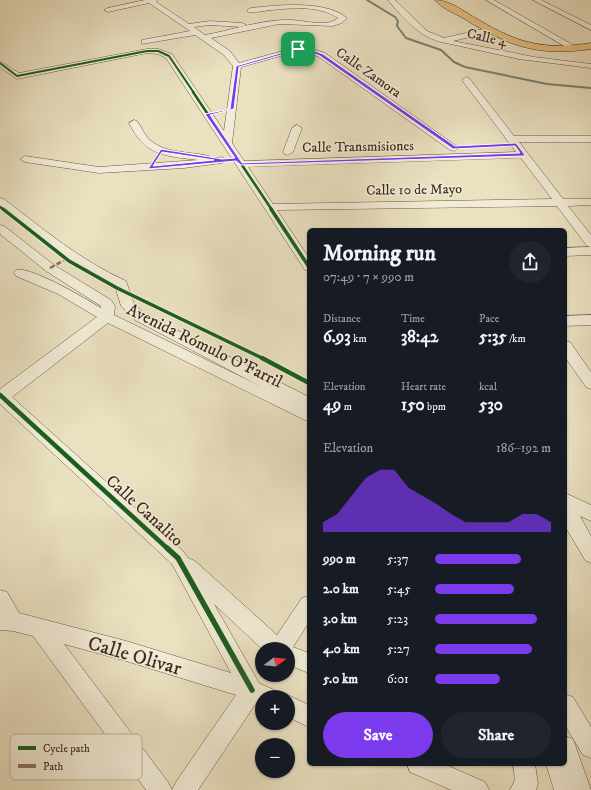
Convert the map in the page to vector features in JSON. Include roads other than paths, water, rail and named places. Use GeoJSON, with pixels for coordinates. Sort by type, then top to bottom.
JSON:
{"type":"FeatureCollection","features":[{"type":"Feature","properties":{"kind":"main road"},"geometry":{"type":"LineString","coordinates":[[439,0],[507,40],[532,47],[561,49],[591,46]]}},
{"type":"Feature","properties":{"kind":"street"},"geometry":{"type":"LineString","coordinates":[[108,10],[151,0],[227,53],[237,66],[227,144]]}},
{"type":"Feature","properties":{"kind":"street","name":"Calle 4"},"geometry":{"type":"LineString","coordinates":[[391,0],[429,35],[526,59],[590,66]]}},
{"type":"Feature","properties":{"kind":"street"},"geometry":{"type":"LineString","coordinates":[[489,0],[569,45]]}},
{"type":"Feature","properties":{"kind":"street"},"geometry":{"type":"LineString","coordinates":[[536,0],[591,28]]}},
{"type":"Feature","properties":{"kind":"street"},"geometry":{"type":"LineString","coordinates":[[204,37],[256,26],[287,22],[331,24],[338,22],[342,18],[339,13],[326,6],[314,3],[251,10]]}},
{"type":"Feature","properties":{"kind":"street"},"geometry":{"type":"LineString","coordinates":[[188,26],[216,23],[256,26]]}},
{"type":"Feature","properties":{"kind":"street"},"geometry":{"type":"LineString","coordinates":[[446,40],[488,30]]}},
{"type":"Feature","properties":{"kind":"street"},"geometry":{"type":"LineString","coordinates":[[145,42],[196,32]]}},
{"type":"Feature","properties":{"kind":"street","name":"Calle Zamora"},"geometry":{"type":"LineString","coordinates":[[237,66],[298,49],[312,51],[334,63],[454,148]]}},
{"type":"Feature","properties":{"kind":"street"},"geometry":{"type":"LineString","coordinates":[[0,63],[17,76],[147,51],[158,51],[169,56],[307,262]]}},
{"type":"Feature","properties":{"kind":"street"},"geometry":{"type":"LineString","coordinates":[[466,80],[508,144],[523,155],[591,243]]}},
{"type":"Feature","properties":{"kind":"street"},"geometry":{"type":"LineString","coordinates":[[208,114],[232,109]]}},
{"type":"Feature","properties":{"kind":"street"},"geometry":{"type":"LineString","coordinates":[[134,123],[145,140],[161,150],[222,160]]}},
{"type":"Feature","properties":{"kind":"street","name":"Calle Transmisiones"},"geometry":{"type":"LineString","coordinates":[[297,128],[284,152],[454,148],[591,139]]}},
{"type":"Feature","properties":{"kind":"street"},"geometry":{"type":"LineString","coordinates":[[150,168],[161,150]]}},
{"type":"Feature","properties":{"kind":"street"},"geometry":{"type":"LineString","coordinates":[[25,159],[99,170],[201,164],[238,159],[249,153]]}},
{"type":"Feature","properties":{"kind":"street","name":"Calle Transmisiones"},"geometry":{"type":"LineString","coordinates":[[238,159],[523,155]]}},
{"type":"Feature","properties":{"kind":"street"},"geometry":{"type":"LineString","coordinates":[[48,171],[71,167]]}},
{"type":"Feature","properties":{"kind":"street","name":"Avenida Rómulo O'Farril"},"geometry":{"type":"LineString","coordinates":[[0,201],[71,256],[106,278],[121,284],[128,306],[140,317],[307,403]]}},
{"type":"Feature","properties":{"kind":"street","name":"Calle 10 de Mayo"},"geometry":{"type":"LineString","coordinates":[[270,207],[591,202]]}},
{"type":"Feature","properties":{"kind":"street","name":"Avenida Rómulo O'Farril"},"geometry":{"type":"LineString","coordinates":[[0,228],[50,268],[106,303],[108,306],[107,317],[307,415]]}},
{"type":"Feature","properties":{"kind":"street"},"geometry":{"type":"LineString","coordinates":[[567,252],[591,251]]}},
{"type":"Feature","properties":{"kind":"street"},"geometry":{"type":"LineString","coordinates":[[1,396],[107,317],[63,291],[31,266],[28,258],[29,252]]}},
{"type":"Feature","properties":{"kind":"street"},"geometry":{"type":"LineString","coordinates":[[50,268],[71,256]]}},
{"type":"Feature","properties":{"kind":"street"},"geometry":{"type":"LineString","coordinates":[[20,274],[63,291]]}},
{"type":"Feature","properties":{"kind":"street"},"geometry":{"type":"LineString","coordinates":[[567,321],[591,320]]}},
{"type":"Feature","properties":{"kind":"street"},"geometry":{"type":"LineString","coordinates":[[567,349],[591,383]]}},
{"type":"Feature","properties":{"kind":"street","name":"Calle Canalito"},"geometry":{"type":"LineString","coordinates":[[1,396],[270,642]]}},
{"type":"Feature","properties":{"kind":"street"},"geometry":{"type":"LineString","coordinates":[[567,502],[591,513]]}},
{"type":"Feature","properties":{"kind":"street"},"geometry":{"type":"LineString","coordinates":[[569,519],[591,554]]}},
{"type":"Feature","properties":{"kind":"street","name":"Calle Canalito"},"geometry":{"type":"LineString","coordinates":[[178,558],[257,690]]}},
{"type":"Feature","properties":{"kind":"street"},"geometry":{"type":"LineString","coordinates":[[0,599],[7,620]]}},
{"type":"Feature","properties":{"kind":"street"},"geometry":{"type":"LineString","coordinates":[[283,642],[307,608]]}},
{"type":"Feature","properties":{"kind":"street","name":"Calle Olivar"},"geometry":{"type":"LineString","coordinates":[[7,620],[126,651],[255,693]]}},
{"type":"Feature","properties":{"kind":"street"},"geometry":{"type":"LineString","coordinates":[[39,628],[118,734]]}},
{"type":"Feature","properties":{"kind":"street"},"geometry":{"type":"LineString","coordinates":[[295,657],[307,662]]}},
{"type":"Feature","properties":{"kind":"street"},"geometry":{"type":"LineString","coordinates":[[184,790],[255,699]]}},
{"type":"Feature","properties":{"kind":"street"},"geometry":{"type":"LineString","coordinates":[[567,708],[591,747]]}},
{"type":"Feature","properties":{"kind":"street"},"geometry":{"type":"LineString","coordinates":[[295,709],[307,715]]}},
{"type":"Feature","properties":{"kind":"street"},"geometry":{"type":"LineString","coordinates":[[567,753],[580,790]]}},
{"type":"Feature","properties":{"kind":"street"},"geometry":{"type":"LineString","coordinates":[[142,766],[160,790]]}},
{"type":"Feature","properties":{"kind":"street"},"geometry":{"type":"LineString","coordinates":[[423,766],[477,790]]}},
{"type":"Feature","properties":{"kind":"street"},"geometry":{"type":"LineString","coordinates":[[522,790],[527,784],[525,766]]}},
{"type":"Feature","properties":{"kind":"street"},"geometry":{"type":"LineString","coordinates":[[558,766],[566,790]]}},
{"type":"Feature","properties":{"kind":"waterway"},"geometry":{"type":"LineString","coordinates":[[367,0],[395,17],[398,21],[397,26],[406,38],[441,50],[454,62],[465,67],[547,84],[591,88]]}}]}
